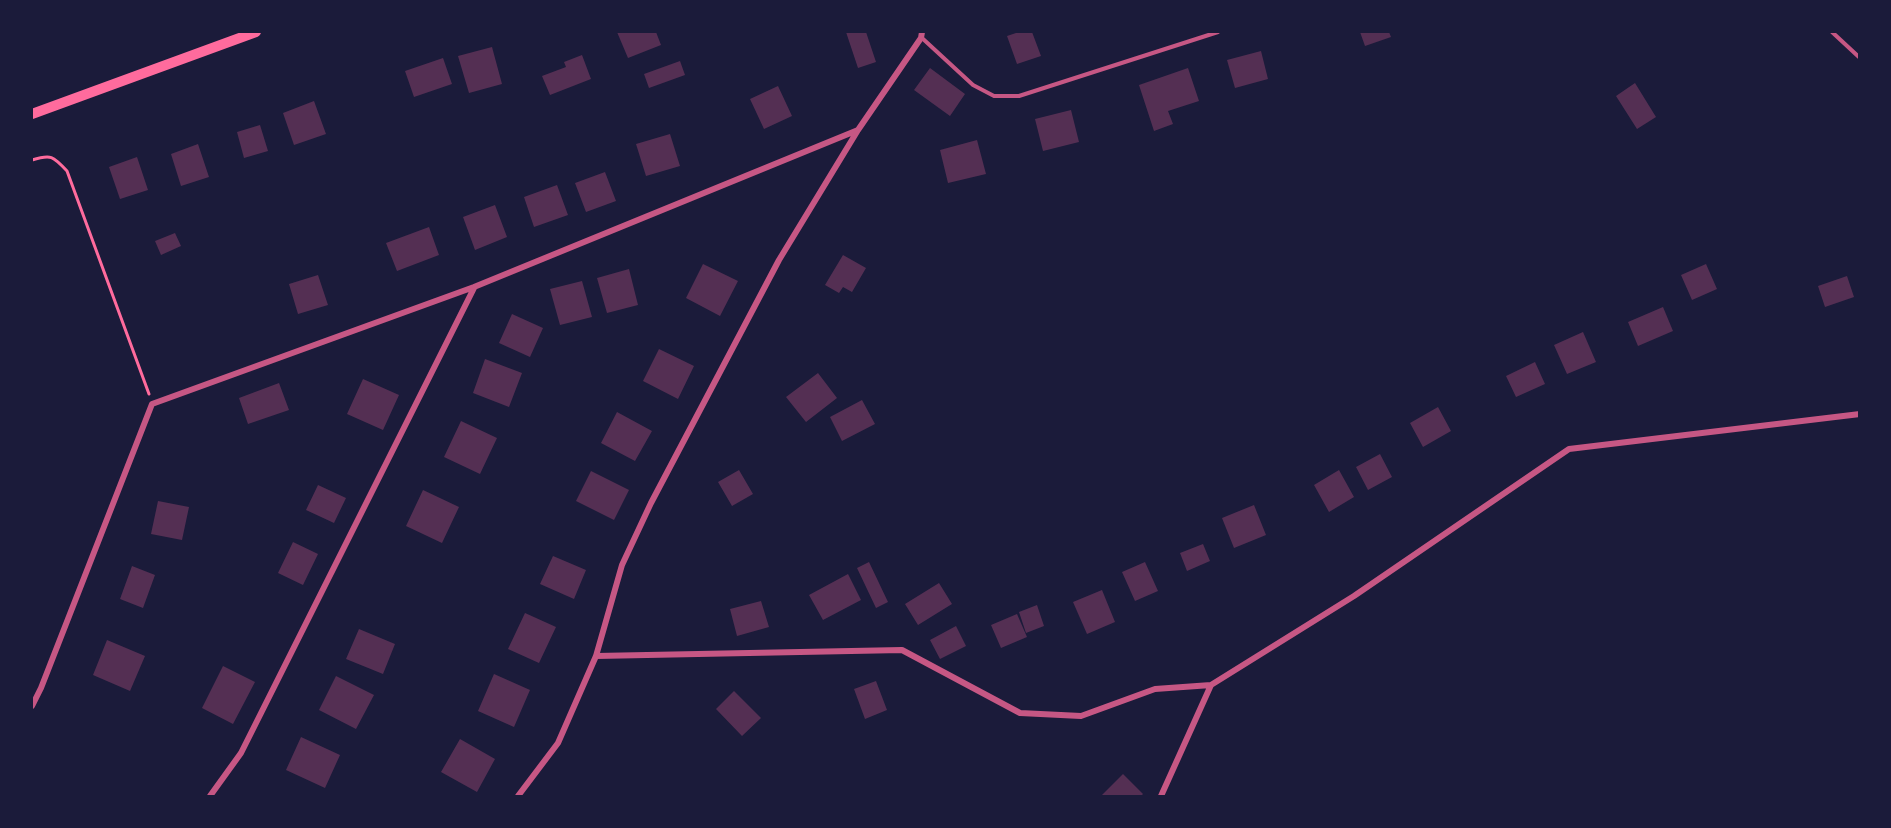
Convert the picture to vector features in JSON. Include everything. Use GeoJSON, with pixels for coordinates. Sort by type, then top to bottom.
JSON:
{"type":"FeatureCollection","features":[{"type":"Feature","properties":{"kind":"main road"},"geometry":{"type":"LineString","coordinates":[[32,114],[256,32]]}},
{"type":"Feature","properties":{"kind":"street"},"geometry":{"type":"LineString","coordinates":[[518,796],[558,743],[596,656],[622,565],[651,503],[779,260],[858,130],[922,35]]}},
{"type":"Feature","properties":{"kind":"street"},"geometry":{"type":"LineString","coordinates":[[32,706],[152,404],[474,287],[858,130]]}},
{"type":"Feature","properties":{"kind":"street"},"geometry":{"type":"LineString","coordinates":[[210,796],[241,753],[474,287]]}},
{"type":"Feature","properties":{"kind":"street"},"geometry":{"type":"LineString","coordinates":[[596,656],[902,650],[1020,713],[1081,716],[1155,689],[1211,685],[1354,596],[1569,449],[1860,414]]}},
{"type":"Feature","properties":{"kind":"street"},"geometry":{"type":"LineString","coordinates":[[1161,796],[1211,685]]}},
{"type":"Feature","properties":{"kind":"lane"},"geometry":{"type":"LineString","coordinates":[[922,35],[973,85],[994,96],[1019,96],[1218,32]]}},
{"type":"Feature","properties":{"kind":"lane"},"geometry":{"type":"LineString","coordinates":[[1832,32],[1860,58]]}},
{"type":"Feature","properties":{"kind":"path"},"geometry":{"type":"LineString","coordinates":[[32,160],[46,156],[56,159],[67,171],[152,404]]}},
{"type":"Feature","properties":{"kind":"building"},"geometry":{"type":"Polygon","coordinates":[[[617,32],[656,32],[661,45],[628,58],[617,32]]]}},
{"type":"Feature","properties":{"kind":"building"},"geometry":{"type":"Polygon","coordinates":[[[846,32],[866,32],[876,62],[858,68],[846,32]]]}},
{"type":"Feature","properties":{"kind":"building"},"geometry":{"type":"Polygon","coordinates":[[[1019,32],[1032,32],[1041,56],[1017,64],[1007,36],[1019,32]]]}},
{"type":"Feature","properties":{"kind":"building"},"geometry":{"type":"Polygon","coordinates":[[[1360,32],[1389,32],[1391,37],[1365,46],[1360,32]]]}},
{"type":"Feature","properties":{"kind":"building"},"geometry":{"type":"Polygon","coordinates":[[[492,47],[502,84],[469,93],[458,56],[492,47]]]}},
{"type":"Feature","properties":{"kind":"building"},"geometry":{"type":"Polygon","coordinates":[[[1261,51],[1268,79],[1235,88],[1227,60],[1261,51]]]}},
{"type":"Feature","properties":{"kind":"building"},"geometry":{"type":"Polygon","coordinates":[[[582,55],[591,79],[550,95],[542,76],[566,67],[564,62],[582,55]]]}},
{"type":"Feature","properties":{"kind":"building"},"geometry":{"type":"Polygon","coordinates":[[[443,58],[452,84],[414,97],[405,71],[443,58]]]}},
{"type":"Feature","properties":{"kind":"building"},"geometry":{"type":"Polygon","coordinates":[[[680,61],[685,75],[649,88],[644,74],[680,61]]]}},
{"type":"Feature","properties":{"kind":"building"},"geometry":{"type":"Polygon","coordinates":[[[930,68],[965,94],[950,116],[914,90],[930,68]]]}},
{"type":"Feature","properties":{"kind":"building"},"geometry":{"type":"Polygon","coordinates":[[[1188,68],[1199,101],[1168,111],[1173,124],[1154,131],[1139,85],[1188,68]]]}},
{"type":"Feature","properties":{"kind":"building"},"geometry":{"type":"Polygon","coordinates":[[[1635,83],[1656,117],[1637,129],[1616,96],[1635,83]]]}},
{"type":"Feature","properties":{"kind":"building"},"geometry":{"type":"Polygon","coordinates":[[[778,86],[792,116],[764,129],[750,99],[778,86]]]}},
{"type":"Feature","properties":{"kind":"building"},"geometry":{"type":"Polygon","coordinates":[[[314,101],[326,134],[294,145],[283,113],[314,101]]]}},
{"type":"Feature","properties":{"kind":"building"},"geometry":{"type":"Polygon","coordinates":[[[1071,110],[1079,142],[1043,151],[1035,119],[1071,110]]]}},
{"type":"Feature","properties":{"kind":"building"},"geometry":{"type":"Polygon","coordinates":[[[260,125],[268,151],[244,158],[237,132],[260,125]]]}},
{"type":"Feature","properties":{"kind":"building"},"geometry":{"type":"Polygon","coordinates":[[[670,134],[680,166],[646,176],[636,144],[670,134]]]}},
{"type":"Feature","properties":{"kind":"building"},"geometry":{"type":"Polygon","coordinates":[[[977,140],[986,174],[948,183],[940,150],[977,140]]]}},
{"type":"Feature","properties":{"kind":"building"},"geometry":{"type":"Polygon","coordinates":[[[198,144],[209,177],[181,186],[171,154],[198,144]]]}},
{"type":"Feature","properties":{"kind":"building"},"geometry":{"type":"Polygon","coordinates":[[[137,157],[148,190],[120,199],[109,167],[137,157]]]}},
{"type":"Feature","properties":{"kind":"building"},"geometry":{"type":"Polygon","coordinates":[[[605,172],[616,201],[586,212],[575,183],[605,172]]]}},
{"type":"Feature","properties":{"kind":"building"},"geometry":{"type":"Polygon","coordinates":[[[557,185],[568,215],[534,227],[524,197],[557,185]]]}},
{"type":"Feature","properties":{"kind":"building"},"geometry":{"type":"Polygon","coordinates":[[[495,205],[507,237],[475,250],[463,217],[495,205]]]}},
{"type":"Feature","properties":{"kind":"building"},"geometry":{"type":"Polygon","coordinates":[[[429,227],[439,255],[397,271],[386,243],[429,227]]]}},
{"type":"Feature","properties":{"kind":"building"},"geometry":{"type":"Polygon","coordinates":[[[175,233],[181,246],[161,255],[155,241],[175,233]]]}},
{"type":"Feature","properties":{"kind":"building"},"geometry":{"type":"Polygon","coordinates":[[[843,255],[866,268],[852,292],[843,287],[839,293],[825,285],[843,255]]]}},
{"type":"Feature","properties":{"kind":"building"},"geometry":{"type":"Polygon","coordinates":[[[703,264],[738,281],[720,316],[686,298],[703,264]]]}},
{"type":"Feature","properties":{"kind":"building"},"geometry":{"type":"Polygon","coordinates":[[[1706,264],[1717,289],[1692,300],[1681,275],[1706,264]]]}},
{"type":"Feature","properties":{"kind":"building"},"geometry":{"type":"Polygon","coordinates":[[[629,269],[638,305],[607,313],[597,278],[629,269]]]}},
{"type":"Feature","properties":{"kind":"building"},"geometry":{"type":"Polygon","coordinates":[[[318,275],[328,305],[298,314],[289,284],[318,275]]]}},
{"type":"Feature","properties":{"kind":"building"},"geometry":{"type":"Polygon","coordinates":[[[1847,276],[1854,297],[1825,307],[1818,286],[1847,276]]]}},
{"type":"Feature","properties":{"kind":"building"},"geometry":{"type":"Polygon","coordinates":[[[582,281],[592,317],[560,325],[550,289],[582,281]]]}},
{"type":"Feature","properties":{"kind":"building"},"geometry":{"type":"Polygon","coordinates":[[[1663,307],[1673,331],[1638,346],[1628,322],[1663,307]]]}},
{"type":"Feature","properties":{"kind":"building"},"geometry":{"type":"Polygon","coordinates":[[[512,314],[543,328],[530,357],[499,343],[512,314]]]}},
{"type":"Feature","properties":{"kind":"building"},"geometry":{"type":"Polygon","coordinates":[[[1583,332],[1596,362],[1567,374],[1554,345],[1583,332]]]}},
{"type":"Feature","properties":{"kind":"building"},"geometry":{"type":"Polygon","coordinates":[[[659,349],[694,366],[678,399],[643,381],[659,349]]]}},
{"type":"Feature","properties":{"kind":"building"},"geometry":{"type":"Polygon","coordinates":[[[485,359],[522,373],[509,407],[473,393],[485,359]]]}},
{"type":"Feature","properties":{"kind":"building"},"geometry":{"type":"Polygon","coordinates":[[[1535,362],[1545,384],[1516,397],[1506,376],[1535,362]]]}},
{"type":"Feature","properties":{"kind":"building"},"geometry":{"type":"Polygon","coordinates":[[[818,373],[837,398],[806,422],[786,397],[818,373]]]}},
{"type":"Feature","properties":{"kind":"building"},"geometry":{"type":"Polygon","coordinates":[[[363,379],[399,395],[383,430],[347,414],[363,379]]]}},
{"type":"Feature","properties":{"kind":"building"},"geometry":{"type":"Polygon","coordinates":[[[279,383],[289,410],[248,424],[239,398],[279,383]]]}},
{"type":"Feature","properties":{"kind":"building"},"geometry":{"type":"Polygon","coordinates":[[[862,400],[875,424],[842,441],[830,417],[862,400]]]}},
{"type":"Feature","properties":{"kind":"building"},"geometry":{"type":"Polygon","coordinates":[[[1438,407],[1451,431],[1423,447],[1410,423],[1438,407]]]}},
{"type":"Feature","properties":{"kind":"building"},"geometry":{"type":"Polygon","coordinates":[[[617,412],[652,431],[635,461],[601,443],[617,412]]]}},
{"type":"Feature","properties":{"kind":"building"},"geometry":{"type":"Polygon","coordinates":[[[461,421],[497,438],[480,474],[444,457],[461,421]]]}},
{"type":"Feature","properties":{"kind":"building"},"geometry":{"type":"Polygon","coordinates":[[[1380,454],[1392,477],[1368,490],[1356,467],[1380,454]]]}},
{"type":"Feature","properties":{"kind":"building"},"geometry":{"type":"Polygon","coordinates":[[[739,470],[753,494],[732,506],[718,482],[739,470]]]}},
{"type":"Feature","properties":{"kind":"building"},"geometry":{"type":"Polygon","coordinates":[[[1339,470],[1354,497],[1329,512],[1314,485],[1339,470]]]}},
{"type":"Feature","properties":{"kind":"building"},"geometry":{"type":"Polygon","coordinates":[[[591,471],[629,490],[614,520],[576,501],[591,471]]]}},
{"type":"Feature","properties":{"kind":"building"},"geometry":{"type":"Polygon","coordinates":[[[318,485],[346,498],[334,523],[306,510],[318,485]]]}},
{"type":"Feature","properties":{"kind":"building"},"geometry":{"type":"Polygon","coordinates":[[[423,490],[459,507],[442,543],[406,526],[423,490]]]}},
{"type":"Feature","properties":{"kind":"building"},"geometry":{"type":"Polygon","coordinates":[[[158,501],[189,507],[182,540],[151,534],[158,501]]]}},
{"type":"Feature","properties":{"kind":"building"},"geometry":{"type":"Polygon","coordinates":[[[1254,505],[1266,535],[1234,548],[1222,518],[1254,505]]]}},
{"type":"Feature","properties":{"kind":"building"},"geometry":{"type":"Polygon","coordinates":[[[293,542],[318,554],[303,585],[278,573],[293,542]]]}},
{"type":"Feature","properties":{"kind":"building"},"geometry":{"type":"Polygon","coordinates":[[[1203,544],[1210,561],[1187,571],[1180,553],[1203,544]]]}},
{"type":"Feature","properties":{"kind":"building"},"geometry":{"type":"Polygon","coordinates":[[[553,556],[586,570],[574,599],[540,584],[553,556]]]}},
{"type":"Feature","properties":{"kind":"building"},"geometry":{"type":"Polygon","coordinates":[[[869,562],[888,602],[876,608],[857,568],[869,562]]]}},
{"type":"Feature","properties":{"kind":"building"},"geometry":{"type":"Polygon","coordinates":[[[1145,562],[1158,591],[1135,601],[1122,572],[1145,562]]]}},
{"type":"Feature","properties":{"kind":"building"},"geometry":{"type":"Polygon","coordinates":[[[132,566],[155,575],[143,608],[120,599],[132,566]]]}},
{"type":"Feature","properties":{"kind":"building"},"geometry":{"type":"Polygon","coordinates":[[[848,574],[861,600],[823,620],[809,595],[848,574]]]}},
{"type":"Feature","properties":{"kind":"building"},"geometry":{"type":"Polygon","coordinates":[[[939,583],[952,604],[918,625],[905,604],[939,583]]]}},
{"type":"Feature","properties":{"kind":"building"},"geometry":{"type":"Polygon","coordinates":[[[1102,590],[1115,622],[1087,634],[1073,602],[1102,590]]]}},
{"type":"Feature","properties":{"kind":"building"},"geometry":{"type":"Polygon","coordinates":[[[761,601],[769,627],[737,636],[730,609],[761,601]]]}},
{"type":"Feature","properties":{"kind":"building"},"geometry":{"type":"Polygon","coordinates":[[[1037,605],[1044,626],[1026,633],[1019,612],[1037,605]]]}},
{"type":"Feature","properties":{"kind":"building"},"geometry":{"type":"Polygon","coordinates":[[[525,613],[556,627],[539,663],[508,649],[525,613]]]}},
{"type":"Feature","properties":{"kind":"building"},"geometry":{"type":"Polygon","coordinates":[[[1017,614],[1027,637],[1001,648],[991,625],[1017,614]]]}},
{"type":"Feature","properties":{"kind":"building"},"geometry":{"type":"Polygon","coordinates":[[[956,626],[966,646],[940,659],[930,640],[956,626]]]}},
{"type":"Feature","properties":{"kind":"building"},"geometry":{"type":"Polygon","coordinates":[[[359,629],[395,644],[383,674],[346,659],[359,629]]]}},
{"type":"Feature","properties":{"kind":"building"},"geometry":{"type":"Polygon","coordinates":[[[107,640],[145,656],[130,691],[93,675],[107,640]]]}},
{"type":"Feature","properties":{"kind":"building"},"geometry":{"type":"Polygon","coordinates":[[[223,666],[255,682],[233,724],[202,708],[223,666]]]}},
{"type":"Feature","properties":{"kind":"building"},"geometry":{"type":"Polygon","coordinates":[[[494,674],[530,690],[514,727],[478,711],[494,674]]]}},
{"type":"Feature","properties":{"kind":"building"},"geometry":{"type":"Polygon","coordinates":[[[336,676],[374,695],[356,729],[319,710],[336,676]]]}},
{"type":"Feature","properties":{"kind":"building"},"geometry":{"type":"Polygon","coordinates":[[[876,681],[887,710],[865,719],[854,689],[876,681]]]}},
{"type":"Feature","properties":{"kind":"building"},"geometry":{"type":"Polygon","coordinates":[[[734,691],[761,718],[742,736],[716,709],[734,691]]]}},
{"type":"Feature","properties":{"kind":"building"},"geometry":{"type":"Polygon","coordinates":[[[301,737],[340,755],[325,788],[286,770],[301,737]]]}},
{"type":"Feature","properties":{"kind":"building"},"geometry":{"type":"Polygon","coordinates":[[[460,739],[495,759],[477,792],[441,772],[460,739]]]}},
{"type":"Feature","properties":{"kind":"building"},"geometry":{"type":"Polygon","coordinates":[[[1123,774],[1143,794],[1141,796],[1101,796],[1123,774]]]}}]}
